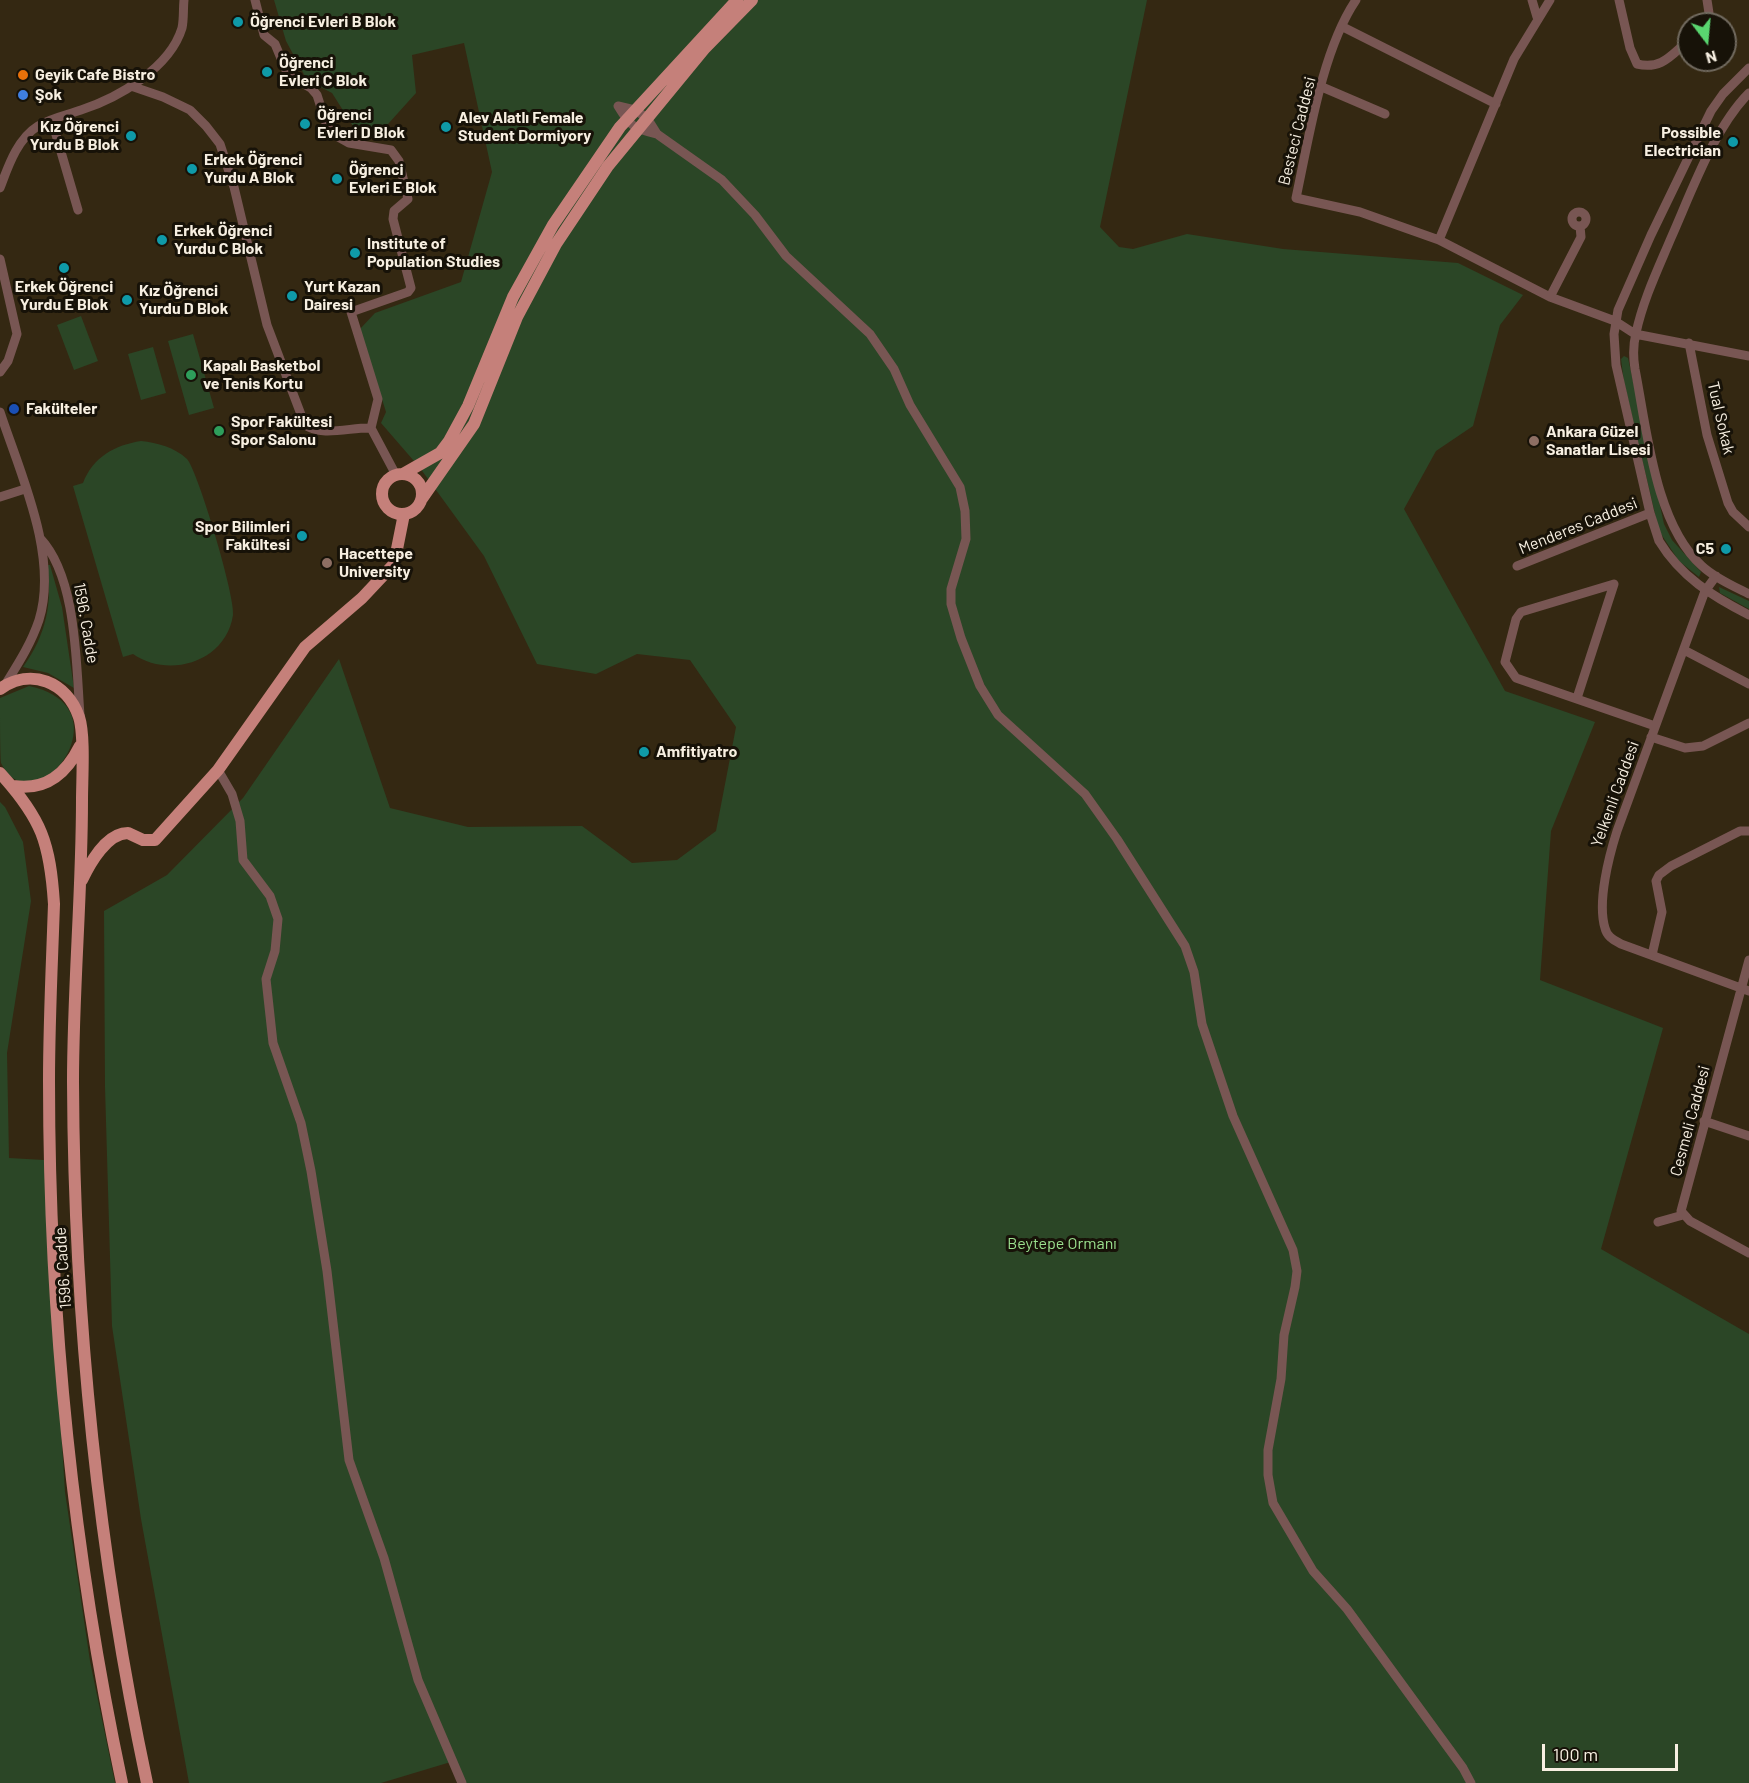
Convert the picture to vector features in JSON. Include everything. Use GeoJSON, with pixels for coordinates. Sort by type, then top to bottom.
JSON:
{"type":"FeatureCollection","features":[{"type":"Feature","properties":{"kind":"main road"},"geometry":{"type":"LineString","coordinates":[[737,0],[626,120],[553,225],[513,297],[468,406],[449,441],[440,453],[386,482],[382,495],[391,511],[404,514],[416,509],[474,424],[517,317],[556,244],[608,166],[705,48],[752,0]]}},
{"type":"Feature","properties":{"kind":"main road"},"geometry":{"type":"LineString","coordinates":[[400,475],[409,475],[419,484],[422,500]]}},
{"type":"Feature","properties":{"kind":"main road"},"geometry":{"type":"LineString","coordinates":[[79,884],[89,863],[114,838],[128,833],[143,840],[155,840],[218,770],[305,647],[362,598],[394,564],[404,514]]}},
{"type":"Feature","properties":{"kind":"main road","name":"1596. Cadde"},"geometry":{"type":"LineString","coordinates":[[3,687],[25,678],[51,683],[67,696],[80,720],[79,884],[73,1079],[74,1144],[87,1389],[111,1585],[129,1699],[147,1783]]}},
{"type":"Feature","properties":{"kind":"main road"},"geometry":{"type":"LineString","coordinates":[[13,786],[35,787],[52,781],[67,769],[81,745]]}},
{"type":"Feature","properties":{"kind":"main road","name":"1596. Cadde"},"geometry":{"type":"LineString","coordinates":[[0,773],[13,786],[47,843],[52,864],[54,904],[49,1078],[50,1145],[63,1391],[87,1589],[122,1783]]}},
{"type":"Feature","properties":{"kind":"street"},"geometry":{"type":"LineString","coordinates":[[0,188],[20,144],[38,126],[111,98],[130,86],[173,48],[182,27],[184,0]]}},
{"type":"Feature","properties":{"kind":"street"},"geometry":{"type":"LineString","coordinates":[[255,0],[264,35],[275,44],[288,75],[311,88],[317,95],[327,126],[333,134],[349,143],[391,150],[399,161],[408,199],[394,211],[393,219],[411,288],[408,292],[351,312],[378,399],[371,428],[400,475]]}},
{"type":"Feature","properties":{"kind":"street","name":"Besteci Caddesi"},"geometry":{"type":"LineString","coordinates":[[1356,0],[1343,27],[1322,87],[1296,198],[1360,212],[1439,240]]}},
{"type":"Feature","properties":{"kind":"street"},"geometry":{"type":"LineString","coordinates":[[1532,0],[1537,17]]}},
{"type":"Feature","properties":{"kind":"street"},"geometry":{"type":"LineString","coordinates":[[1550,0],[1537,17],[1514,58],[1439,240],[1550,297],[1615,321],[1635,334],[1749,356]]}},
{"type":"Feature","properties":{"kind":"street"},"geometry":{"type":"LineString","coordinates":[[1619,0],[1630,48],[1637,64],[1650,67],[1659,65],[1677,50]]}},
{"type":"Feature","properties":{"kind":"street"},"geometry":{"type":"LineString","coordinates":[[1343,27],[1496,104]]}},
{"type":"Feature","properties":{"kind":"street"},"geometry":{"type":"LineString","coordinates":[[1749,68],[1723,94],[1711,111],[1651,235],[1615,321],[1616,365],[1650,513],[1659,541],[1668,556],[1705,591],[1749,615]]}},
{"type":"Feature","properties":{"kind":"street"},"geometry":{"type":"LineString","coordinates":[[130,86],[163,97],[190,110],[220,144],[234,187],[267,325],[305,425],[310,429],[322,431],[353,427],[371,428]]}},
{"type":"Feature","properties":{"kind":"street"},"geometry":{"type":"LineString","coordinates":[[1322,87],[1385,114]]}},
{"type":"Feature","properties":{"kind":"street"},"geometry":{"type":"LineString","coordinates":[[1749,93],[1726,124],[1686,203],[1647,298],[1635,334],[1635,369],[1665,511],[1676,536],[1688,551],[1716,576],[1749,594]]}},
{"type":"Feature","properties":{"kind":"street"},"geometry":{"type":"LineString","coordinates":[[635,110],[647,118],[657,134],[722,180],[754,215],[786,256],[870,334],[894,369],[910,405],[956,479],[965,511],[966,539],[951,589],[951,604],[961,638],[981,686],[999,715],[1085,794],[1117,839],[1185,946],[1194,972],[1202,1024],[1233,1116],[1293,1250],[1297,1271],[1284,1335],[1279,1389],[1268,1450],[1268,1474],[1274,1503],[1313,1571],[1347,1609],[1463,1768],[1471,1783]]}},
{"type":"Feature","properties":{"kind":"street"},"geometry":{"type":"LineString","coordinates":[[626,120],[637,130],[657,134]]}},
{"type":"Feature","properties":{"kind":"street"},"geometry":{"type":"LineString","coordinates":[[52,121],[78,210]]}},
{"type":"Feature","properties":{"kind":"street"},"geometry":{"type":"LineString","coordinates":[[1550,297],[1581,237],[1581,226]]}},
{"type":"Feature","properties":{"kind":"street"},"geometry":{"type":"LineString","coordinates":[[0,259],[16,334],[8,361],[0,372]]}},
{"type":"Feature","properties":{"kind":"street","name":"Tual Sokak"},"geometry":{"type":"LineString","coordinates":[[1689,343],[1707,435],[1728,503],[1733,512],[1749,527]]}},
{"type":"Feature","properties":{"kind":"street","name":"1596. Cadde"},"geometry":{"type":"LineString","coordinates":[[0,412],[40,537],[45,584],[39,618],[30,644],[3,687]]}},
{"type":"Feature","properties":{"kind":"street"},"geometry":{"type":"LineString","coordinates":[[0,497],[25,489]]}},
{"type":"Feature","properties":{"kind":"street","name":"Menderes Caddesi"},"geometry":{"type":"LineString","coordinates":[[1517,566],[1650,513]]}},
{"type":"Feature","properties":{"kind":"street","name":"1596. Cadde"},"geometry":{"type":"LineString","coordinates":[[40,537],[55,560],[63,581],[74,639],[80,720]]}},
{"type":"Feature","properties":{"kind":"street","name":"Yelkenli Caddesi"},"geometry":{"type":"LineString","coordinates":[[1716,576],[1705,591],[1608,859],[1603,913],[1605,930],[1610,938],[1745,989]]}},
{"type":"Feature","properties":{"kind":"street"},"geometry":{"type":"LineString","coordinates":[[1577,698],[1614,584],[1521,612],[1516,620],[1505,662],[1516,678],[1655,726]]}},
{"type":"Feature","properties":{"kind":"street"},"geometry":{"type":"LineString","coordinates":[[1684,650],[1749,684]]}},
{"type":"Feature","properties":{"kind":"street"},"geometry":{"type":"LineString","coordinates":[[1651,737],[1685,748],[1703,746],[1749,723]]}},
{"type":"Feature","properties":{"kind":"street"},"geometry":{"type":"LineString","coordinates":[[218,770],[232,794],[240,821],[243,860],[270,896],[278,919],[275,951],[266,979],[273,1043],[301,1123],[311,1171],[327,1271],[349,1460],[384,1558],[418,1680],[462,1783]]}},
{"type":"Feature","properties":{"kind":"street"},"geometry":{"type":"LineString","coordinates":[[0,778],[13,786]]}},
{"type":"Feature","properties":{"kind":"street"},"geometry":{"type":"LineString","coordinates":[[1652,955],[1662,912],[1656,881],[1659,875],[1671,866],[1740,831],[1749,831]]}},
{"type":"Feature","properties":{"kind":"street","name":"Cesmeli Caddesi"},"geometry":{"type":"LineString","coordinates":[[1683,1215],[1681,1210],[1704,1121],[1745,989],[1749,960]]}},
{"type":"Feature","properties":{"kind":"street"},"geometry":{"type":"LineString","coordinates":[[1704,1121],[1749,1136]]}},
{"type":"Feature","properties":{"kind":"street"},"geometry":{"type":"LineString","coordinates":[[1658,1222],[1683,1215],[1749,1253]]}},
{"type":"Feature","properties":{"kind":"green space","name":"Beytepe Ormanı"},"geometry":{"type":"Polygon","coordinates":[[[274,0],[1147,0],[1100,227],[1119,247],[1133,249],[1187,234],[1283,249],[1458,263],[1523,295],[1500,325],[1473,426],[1436,451],[1404,509],[1505,691],[1595,722],[1551,831],[1540,980],[1663,1028],[1601,1249],[1749,1334],[1749,1783],[461,1783],[454,1761],[381,1783],[189,1783],[141,1519],[112,1326],[105,1087],[104,911],[167,875],[243,798],[339,659],[390,808],[468,827],[582,826],[632,863],[677,860],[716,831],[736,727],[690,660],[637,654],[596,674],[537,664],[484,556],[420,468],[381,423],[386,412],[360,329],[375,313],[461,282],[492,172],[464,43],[412,55],[416,93],[379,134],[358,134],[332,93],[307,80],[286,41],[274,0]]]}},
{"type":"Feature","properties":{"kind":"green space"},"geometry":{"type":"Polygon","coordinates":[[[81,316],[98,361],[74,370],[57,325],[81,316]]]}},
{"type":"Feature","properties":{"kind":"green space","name":"Kapalı Basketbol ve Tenis Kortu"},"geometry":{"type":"Polygon","coordinates":[[[193,334],[214,408],[189,415],[168,341],[193,334]]]}},
{"type":"Feature","properties":{"kind":"green space"},"geometry":{"type":"Polygon","coordinates":[[[153,347],[166,393],[141,400],[128,354],[153,347]]]}},
{"type":"Feature","properties":{"kind":"green space"},"geometry":{"type":"Polygon","coordinates":[[[1624,356],[1628,358],[1664,524],[1672,540],[1701,572],[1699,577],[1679,561],[1659,531],[1624,382],[1621,359],[1624,356]]]}},
{"type":"Feature","properties":{"kind":"green space"},"geometry":{"type":"Polygon","coordinates":[[[141,441],[166,446],[187,459],[207,509],[229,586],[233,615],[228,631],[208,655],[194,662],[163,665],[133,654],[123,657],[73,486],[83,483],[93,466],[106,454],[122,446],[141,441]]]}},
{"type":"Feature","properties":{"kind":"green space"},"geometry":{"type":"Polygon","coordinates":[[[47,565],[50,565],[62,607],[74,688],[48,673],[23,667],[37,643],[46,618],[49,592],[47,565]]]}},
{"type":"Feature","properties":{"kind":"green space"},"geometry":{"type":"Polygon","coordinates":[[[1719,587],[1749,601],[1749,609],[1720,593],[1719,587]]]}},
{"type":"Feature","properties":{"kind":"green space"},"geometry":{"type":"Polygon","coordinates":[[[29,686],[58,698],[72,716],[73,737],[65,757],[51,774],[34,782],[16,780],[1,763],[0,698],[29,686]]]}},
{"type":"Feature","properties":{"kind":"green space"},"geometry":{"type":"Polygon","coordinates":[[[0,802],[5,807],[23,842],[31,901],[7,1053],[9,1158],[44,1160],[65,1492],[90,1661],[115,1783],[0,1783],[0,802]]]}},
{"type":"Feature","properties":{"kind":"place","name":"Öğrenci Evleri B Blok"},"geometry":{"type":"Point","coordinates":[238,22]}},
{"type":"Feature","properties":{"kind":"place","name":"Öğrenci Evleri C Blok"},"geometry":{"type":"Point","coordinates":[267,72]}},
{"type":"Feature","properties":{"kind":"place","name":"Geyik Cafe Bistro"},"geometry":{"type":"Point","coordinates":[23,75]}},
{"type":"Feature","properties":{"kind":"place","name":"Şok"},"geometry":{"type":"Point","coordinates":[23,95]}},
{"type":"Feature","properties":{"kind":"place","name":"Öğrenci Evleri D Blok"},"geometry":{"type":"Point","coordinates":[305,124]}},
{"type":"Feature","properties":{"kind":"place","name":"Alev Alatlı Female Student Dormiyory"},"geometry":{"type":"Point","coordinates":[446,127]}},
{"type":"Feature","properties":{"kind":"place","name":"Kız Öğrenci Yurdu B Blok"},"geometry":{"type":"Point","coordinates":[131,136]}},
{"type":"Feature","properties":{"kind":"place","name":"Possible Electrician"},"geometry":{"type":"Point","coordinates":[1733,142]}},
{"type":"Feature","properties":{"kind":"place","name":"Erkek Öğrenci Yurdu A Blok"},"geometry":{"type":"Point","coordinates":[192,169]}},
{"type":"Feature","properties":{"kind":"place","name":"Öğrenci Evleri E Blok"},"geometry":{"type":"Point","coordinates":[337,179]}},
{"type":"Feature","properties":{"kind":"place","name":"Erkek Öğrenci Yurdu C Blok"},"geometry":{"type":"Point","coordinates":[162,240]}},
{"type":"Feature","properties":{"kind":"place","name":"Institute of Population Studies"},"geometry":{"type":"Point","coordinates":[355,253]}},
{"type":"Feature","properties":{"kind":"place","name":"Erkek Öğrenci Yurdu E Blok"},"geometry":{"type":"Point","coordinates":[64,268]}},
{"type":"Feature","properties":{"kind":"place","name":"Yurt Kazan Dairesi"},"geometry":{"type":"Point","coordinates":[292,296]}},
{"type":"Feature","properties":{"kind":"place","name":"Kız Öğrenci Yurdu D Blok"},"geometry":{"type":"Point","coordinates":[127,300]}},
{"type":"Feature","properties":{"kind":"place","name":"Kapalı Basketbol ve Tenis Kortu"},"geometry":{"type":"Point","coordinates":[191,375]}},
{"type":"Feature","properties":{"kind":"place","name":"Fakülteler"},"geometry":{"type":"Point","coordinates":[14,409]}},
{"type":"Feature","properties":{"kind":"place","name":"Spor Fakültesi Spor Salonu"},"geometry":{"type":"Point","coordinates":[219,431]}},
{"type":"Feature","properties":{"kind":"place","name":"Ankara Güzel Sanatlar Lisesi"},"geometry":{"type":"Point","coordinates":[1534,441]}},
{"type":"Feature","properties":{"kind":"place","name":"Spor Bilimleri Fakültesi"},"geometry":{"type":"Point","coordinates":[302,536]}},
{"type":"Feature","properties":{"kind":"place","name":"C5"},"geometry":{"type":"Point","coordinates":[1726,549]}},
{"type":"Feature","properties":{"kind":"place","name":"Hacettepe University"},"geometry":{"type":"Point","coordinates":[327,563]}},
{"type":"Feature","properties":{"kind":"place","name":"Amfitiyatro"},"geometry":{"type":"Point","coordinates":[644,752]}}]}
